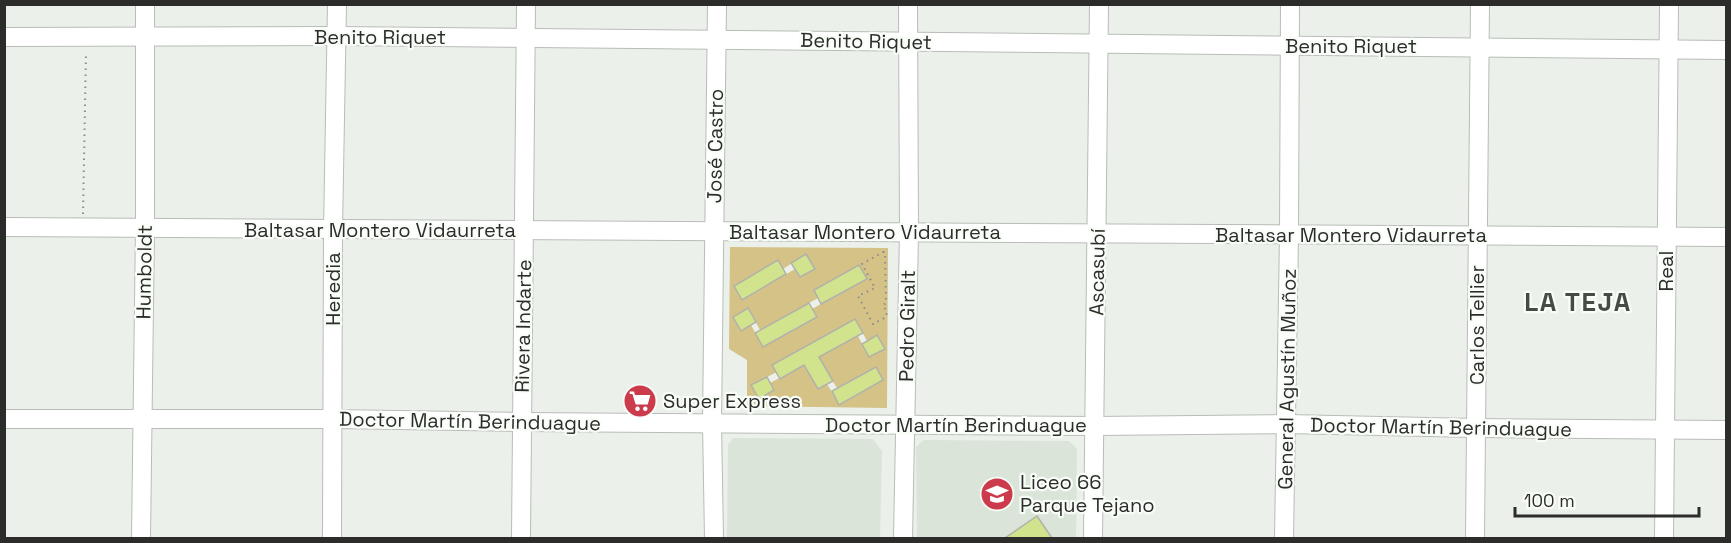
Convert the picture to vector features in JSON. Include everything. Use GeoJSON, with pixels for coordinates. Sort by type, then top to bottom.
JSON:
{"type":"FeatureCollection","features":[{"type":"Feature","properties":{"kind":"street","name":"Humboldt"},"geometry":{"type":"LineString","coordinates":[[141,538],[145,4]]}},
{"type":"Feature","properties":{"kind":"street","name":"Heredia"},"geometry":{"type":"LineString","coordinates":[[332,538],[333,230],[337,4]]}},
{"type":"Feature","properties":{"kind":"street","name":"Rivera Indarte"},"geometry":{"type":"LineString","coordinates":[[521,538],[526,4]]}},
{"type":"Feature","properties":{"kind":"street","name":"José Castro"},"geometry":{"type":"LineString","coordinates":[[714,538],[712,423],[717,4]]}},
{"type":"Feature","properties":{"kind":"street","name":"Pedro Giralt"},"geometry":{"type":"LineString","coordinates":[[903,538],[909,232],[908,4]]}},
{"type":"Feature","properties":{"kind":"street","name":"Ascasubí"},"geometry":{"type":"LineString","coordinates":[[1093,538],[1100,4]]}},
{"type":"Feature","properties":{"kind":"street","name":"General Agustín Muñoz"},"geometry":{"type":"LineString","coordinates":[[1284,538],[1290,4]]}},
{"type":"Feature","properties":{"kind":"street","name":"Carlos Tellier"},"geometry":{"type":"LineString","coordinates":[[1474,538],[1480,4]]}},
{"type":"Feature","properties":{"kind":"street","name":"Real"},"geometry":{"type":"LineString","coordinates":[[1664,538],[1669,4]]}},
{"type":"Feature","properties":{"kind":"street","name":"Benito Riquet"},"geometry":{"type":"LineString","coordinates":[[4,37],[337,36],[1726,50]]}},
{"type":"Feature","properties":{"kind":"street","name":"Baltasar Montero Vidaurreta"},"geometry":{"type":"LineString","coordinates":[[4,227],[1726,237]]}},
{"type":"Feature","properties":{"kind":"street","name":"Doctor Martín Berinduague"},"geometry":{"type":"LineString","coordinates":[[4,419],[333,419],[1095,426],[1287,424],[1726,430]]}},
{"type":"Feature","properties":{"kind":"path"},"geometry":{"type":"LineString","coordinates":[[83,228],[86,37]]}},
{"type":"Feature","properties":{"kind":"path"},"geometry":{"type":"LineString","coordinates":[[883,252],[885,252],[885,303],[883,305],[887,312],[886,317],[873,324],[858,296],[875,288],[862,264],[883,252]]}},
{"type":"Feature","properties":{"kind":"shaded area"},"geometry":{"type":"Polygon","coordinates":[[[730,247],[888,248],[887,408],[747,406],[747,360],[729,349],[730,247]],[[806,254],[783,269],[778,261],[734,286],[742,300],[795,269],[800,277],[814,269],[806,254]],[[866,279],[814,290],[818,298],[760,330],[748,308],[733,317],[741,331],[751,325],[763,347],[812,309],[866,279]],[[855,319],[773,364],[777,372],[751,385],[759,399],[774,390],[770,383],[858,336],[869,357],[884,349],[877,335],[867,341],[855,319]],[[824,367],[810,375],[818,389],[827,384],[840,405],[883,380],[876,367],[837,388],[824,367]]]}},
{"type":"Feature","properties":{"kind":"shaded area"},"geometry":{"type":"Polygon","coordinates":[[[733,438],[873,439],[882,451],[880,538],[727,538],[728,445],[733,438]]]}},
{"type":"Feature","properties":{"kind":"shaded area","name":"Liceo 66 Parque Tejano"},"geometry":{"type":"Polygon","coordinates":[[[924,440],[1069,441],[1077,449],[1076,538],[917,538],[916,447],[924,440]]]}},
{"type":"Feature","properties":{"kind":"building"},"geometry":{"type":"Polygon","coordinates":[[[806,254],[815,269],[800,277],[791,263],[806,254]]]}},
{"type":"Feature","properties":{"kind":"building"},"geometry":{"type":"Polygon","coordinates":[[[778,260],[786,274],[742,300],[734,286],[778,260]]]}},
{"type":"Feature","properties":{"kind":"building"},"geometry":{"type":"Polygon","coordinates":[[[859,265],[867,279],[821,304],[814,290],[859,265]]]}},
{"type":"Feature","properties":{"kind":"building"},"geometry":{"type":"Polygon","coordinates":[[[809,303],[817,317],[763,347],[755,333],[809,303]]]}},
{"type":"Feature","properties":{"kind":"building"},"geometry":{"type":"Polygon","coordinates":[[[748,308],[756,322],[741,331],[733,317],[748,308]]]}},
{"type":"Feature","properties":{"kind":"building"},"geometry":{"type":"Polygon","coordinates":[[[855,319],[863,333],[819,357],[833,381],[818,389],[804,365],[780,379],[772,365],[855,319]]]}},
{"type":"Feature","properties":{"kind":"building"},"geometry":{"type":"Polygon","coordinates":[[[877,335],[885,349],[869,357],[862,344],[877,335]]]}},
{"type":"Feature","properties":{"kind":"building"},"geometry":{"type":"Polygon","coordinates":[[[876,367],[883,380],[839,405],[832,391],[876,367]]]}},
{"type":"Feature","properties":{"kind":"building"},"geometry":{"type":"Polygon","coordinates":[[[767,377],[774,390],[759,399],[751,385],[767,377]]]}},
{"type":"Feature","properties":{"kind":"building"},"geometry":{"type":"Polygon","coordinates":[[[1037,516],[1052,538],[1005,538],[1037,516]]]}},
{"type":"Feature","properties":{"kind":"place","name":"Super Express"},"geometry":{"type":"Point","coordinates":[640,401]}},
{"type":"Feature","properties":{"kind":"place","name":"Liceo 66 Parque Tejano"},"geometry":{"type":"Point","coordinates":[997,494]}},
{"type":"Feature","properties":{"kind":"district","name":"LA TEJA"},"geometry":{"type":"Point","coordinates":[1578,302]}}]}
